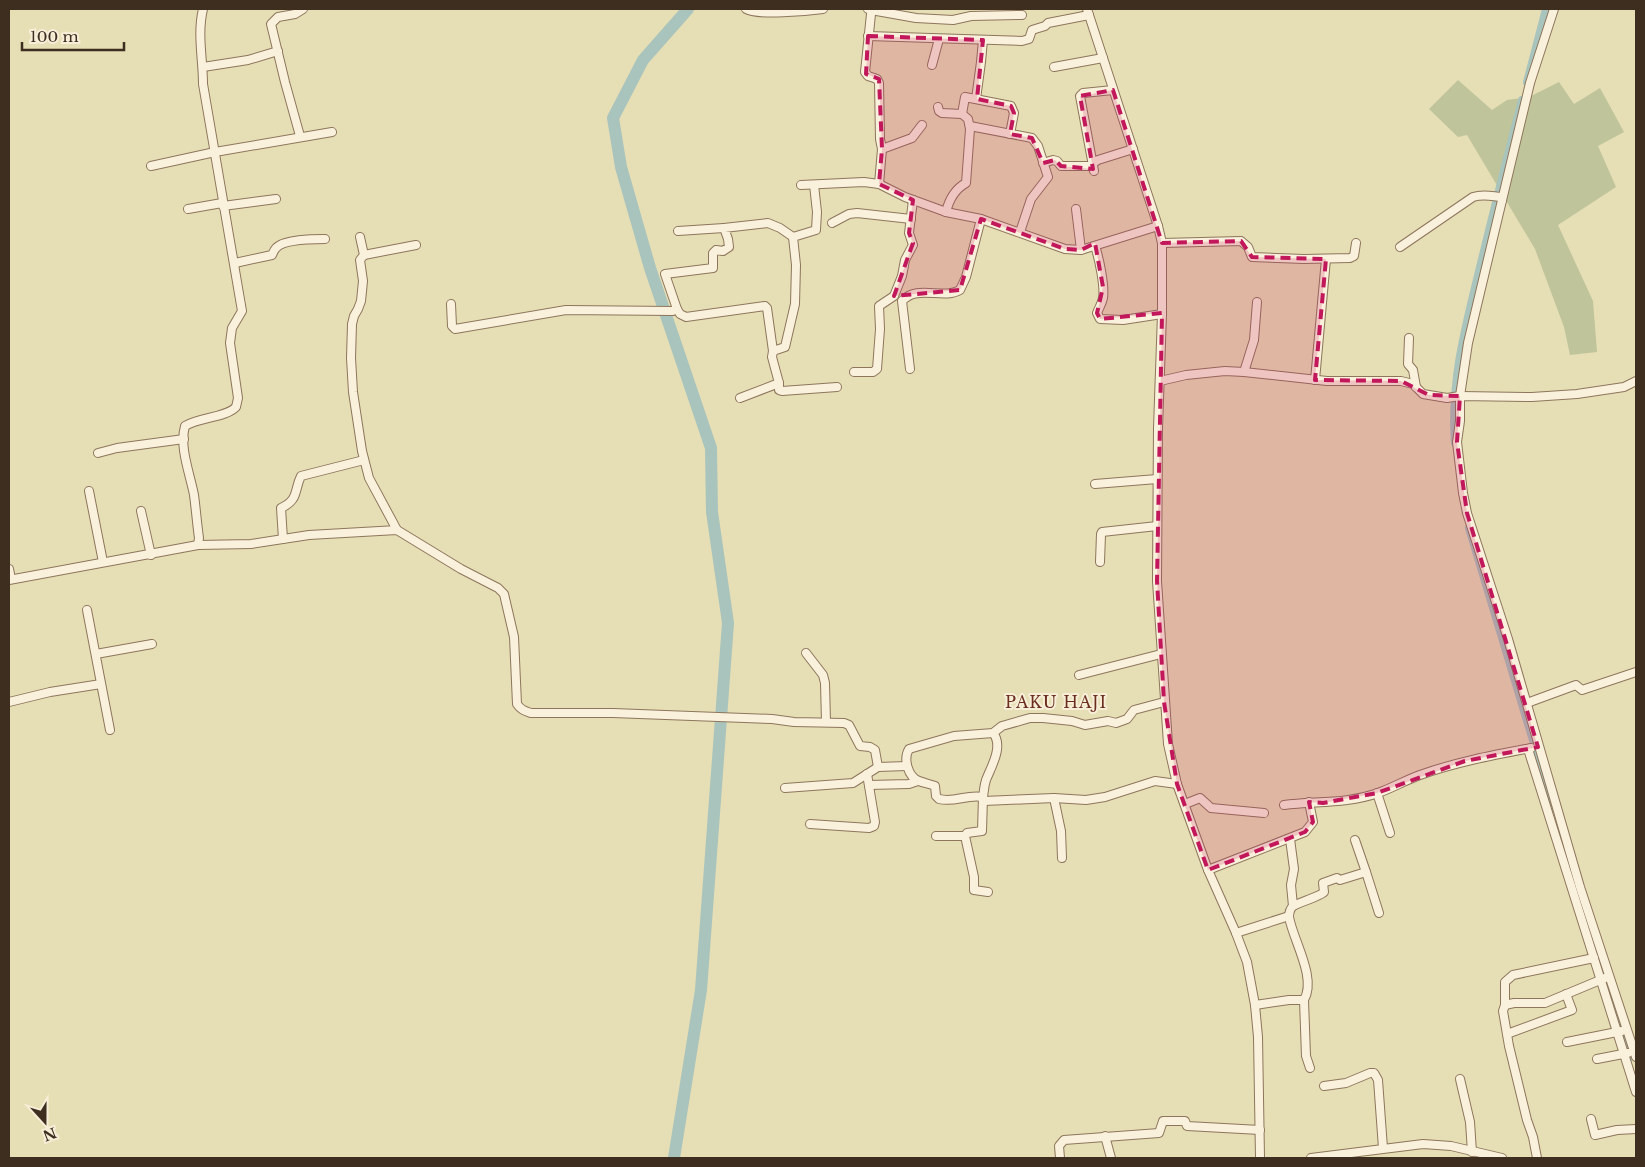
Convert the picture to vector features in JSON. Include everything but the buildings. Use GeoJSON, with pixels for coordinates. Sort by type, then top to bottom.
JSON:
{"type":"FeatureCollection","features":[{"type":"Feature","properties":{"kind":"street"},"geometry":{"type":"LineString","coordinates":[[198,545],[194,496],[184,439],[185,426],[193,421],[230,411],[237,404],[230,343],[232,328],[242,312],[235,263],[222,205],[203,84],[199,37],[203,9]]}},
{"type":"Feature","properties":{"kind":"street"},"geometry":{"type":"LineString","coordinates":[[300,136],[271,24],[278,17],[295,14],[303,9]]}},
{"type":"Feature","properties":{"kind":"street"},"geometry":{"type":"LineString","coordinates":[[746,9],[753,12],[798,12],[823,9]]}},
{"type":"Feature","properties":{"kind":"street"},"geometry":{"type":"LineString","coordinates":[[879,184],[882,149],[880,139],[879,83],[877,78],[868,76],[865,72],[870,9],[916,18],[954,20],[971,16],[1022,15]]}},
{"type":"Feature","properties":{"kind":"street"},"geometry":{"type":"LineString","coordinates":[[1554,9],[1530,83],[1498,198],[1458,396],[1460,421],[1457,442],[1467,513],[1528,703],[1533,748],[1594,958],[1605,978]]}},
{"type":"Feature","properties":{"kind":"street"},"geometry":{"type":"LineString","coordinates":[[868,36],[1022,41],[1029,38],[1032,30],[1045,26],[1048,23],[1088,12],[1162,243],[1157,581],[1168,744],[1177,784],[1208,870],[1247,962],[1255,1005],[1260,1067],[1260,1158]]}},
{"type":"Feature","properties":{"kind":"street"},"geometry":{"type":"LineString","coordinates":[[932,65],[939,39]]}},
{"type":"Feature","properties":{"kind":"street"},"geometry":{"type":"LineString","coordinates":[[976,99],[983,40]]}},
{"type":"Feature","properties":{"kind":"street"},"geometry":{"type":"LineString","coordinates":[[203,67],[248,60],[278,50]]}},
{"type":"Feature","properties":{"kind":"street"},"geometry":{"type":"LineString","coordinates":[[1054,67],[1103,58]]}},
{"type":"Feature","properties":{"kind":"street"},"geometry":{"type":"LineString","coordinates":[[1093,167],[1080,96],[1083,93],[1113,90]]}},
{"type":"Feature","properties":{"kind":"street"},"geometry":{"type":"LineString","coordinates":[[962,114],[965,97],[1011,106],[1014,112],[1010,134]]}},
{"type":"Feature","properties":{"kind":"street"},"geometry":{"type":"LineString","coordinates":[[938,107],[942,113],[962,114],[968,119],[970,126],[966,183],[959,187],[952,196],[946,212]]}},
{"type":"Feature","properties":{"kind":"street"},"geometry":{"type":"LineString","coordinates":[[882,149],[912,138],[922,125]]}},
{"type":"Feature","properties":{"kind":"street"},"geometry":{"type":"LineString","coordinates":[[970,126],[1032,138],[1038,146],[1047,173],[1047,179],[1031,199],[1020,232]]}},
{"type":"Feature","properties":{"kind":"street"},"geometry":{"type":"LineString","coordinates":[[151,166],[300,136],[332,132]]}},
{"type":"Feature","properties":{"kind":"street"},"geometry":{"type":"LineString","coordinates":[[1093,167],[1098,160],[1133,149]]}},
{"type":"Feature","properties":{"kind":"street"},"geometry":{"type":"LineString","coordinates":[[1043,163],[1053,160],[1057,161],[1061,166],[1093,167]]}},
{"type":"Feature","properties":{"kind":"street"},"geometry":{"type":"LineString","coordinates":[[801,185],[864,182],[879,184],[913,200],[946,212],[981,219],[1065,249],[1081,250],[1158,226]]}},
{"type":"Feature","properties":{"kind":"street"},"geometry":{"type":"LineString","coordinates":[[793,237],[816,230],[817,212],[814,185]]}},
{"type":"Feature","properties":{"kind":"street"},"geometry":{"type":"LineString","coordinates":[[1400,247],[1473,197],[1480,195],[1498,198]]}},
{"type":"Feature","properties":{"kind":"street"},"geometry":{"type":"LineString","coordinates":[[188,209],[276,199]]}},
{"type":"Feature","properties":{"kind":"street"},"geometry":{"type":"LineString","coordinates":[[854,372],[873,372],[877,369],[880,328],[879,306],[894,296],[912,245],[909,233],[913,200]]}},
{"type":"Feature","properties":{"kind":"street"},"geometry":{"type":"LineString","coordinates":[[1076,209],[1081,250]]}},
{"type":"Feature","properties":{"kind":"street"},"geometry":{"type":"LineString","coordinates":[[832,223],[849,214],[857,213],[911,219]]}},
{"type":"Feature","properties":{"kind":"street"},"geometry":{"type":"LineString","coordinates":[[894,296],[907,297],[917,294],[953,293],[960,290],[966,277],[981,219]]}},
{"type":"Feature","properties":{"kind":"street"},"geometry":{"type":"LineString","coordinates":[[678,231],[768,223],[780,228],[793,237],[796,264],[794,313],[785,347],[773,351]]}},
{"type":"Feature","properties":{"kind":"street"},"geometry":{"type":"LineString","coordinates":[[724,228],[728,238],[728,247],[723,251],[716,250],[713,253],[713,268],[666,274],[675,310],[686,317],[765,306],[767,308],[773,361],[779,382],[778,388],[782,391],[837,387]]}},
{"type":"Feature","properties":{"kind":"street"},"geometry":{"type":"LineString","coordinates":[[360,237],[364,255]]}},
{"type":"Feature","properties":{"kind":"street"},"geometry":{"type":"LineString","coordinates":[[235,263],[272,255],[276,248],[289,243],[307,239],[325,239]]}},
{"type":"Feature","properties":{"kind":"street"},"geometry":{"type":"LineString","coordinates":[[1162,243],[1241,241],[1246,244],[1251,255],[1255,257],[1326,259],[1352,258],[1355,254],[1356,242]]}},
{"type":"Feature","properties":{"kind":"street"},"geometry":{"type":"LineString","coordinates":[[416,245],[364,255],[360,260],[363,281],[361,300],[352,324],[351,358],[353,392],[364,460],[369,478],[397,530],[498,588],[504,594],[514,637],[517,704],[520,708],[531,713],[613,713],[844,723],[850,725],[860,746],[870,747],[875,750],[878,767]]}},
{"type":"Feature","properties":{"kind":"street"},"geometry":{"type":"LineString","coordinates":[[1095,246],[1101,268],[1103,287],[1103,296],[1097,313],[1100,319],[1123,320],[1162,314]]}},
{"type":"Feature","properties":{"kind":"street"},"geometry":{"type":"LineString","coordinates":[[1315,380],[1326,259]]}},
{"type":"Feature","properties":{"kind":"street"},"geometry":{"type":"LineString","coordinates":[[907,297],[902,302],[910,369]]}},
{"type":"Feature","properties":{"kind":"street"},"geometry":{"type":"LineString","coordinates":[[1244,372],[1254,340],[1256,302]]}},
{"type":"Feature","properties":{"kind":"street"},"geometry":{"type":"LineString","coordinates":[[451,304],[452,326],[455,329],[566,310],[675,310]]}},
{"type":"Feature","properties":{"kind":"street"},"geometry":{"type":"LineString","coordinates":[[1409,338],[1408,364],[1413,370],[1416,387]]}},
{"type":"Feature","properties":{"kind":"street"},"geometry":{"type":"LineString","coordinates":[[1160,381],[1186,375],[1225,371],[1346,382],[1401,381],[1409,382],[1423,394],[1447,398],[1458,396],[1532,397],[1577,394],[1624,387],[1636,381]]}},
{"type":"Feature","properties":{"kind":"street"},"geometry":{"type":"LineString","coordinates":[[740,398],[779,382]]}},
{"type":"Feature","properties":{"kind":"street"},"geometry":{"type":"LineString","coordinates":[[98,453],[117,448],[184,439]]}},
{"type":"Feature","properties":{"kind":"street"},"geometry":{"type":"LineString","coordinates":[[283,539],[281,508],[288,505],[295,497],[301,476],[364,460]]}},
{"type":"Feature","properties":{"kind":"street"},"geometry":{"type":"LineString","coordinates":[[1094,484],[1158,479]]}},
{"type":"Feature","properties":{"kind":"street"},"geometry":{"type":"LineString","coordinates":[[89,491],[103,562]]}},
{"type":"Feature","properties":{"kind":"street"},"geometry":{"type":"LineString","coordinates":[[142,511],[151,555]]}},
{"type":"Feature","properties":{"kind":"street"},"geometry":{"type":"LineString","coordinates":[[1100,562],[1102,532],[1157,526]]}},
{"type":"Feature","properties":{"kind":"street"},"geometry":{"type":"LineString","coordinates":[[9,569],[10,580],[198,545],[251,544],[330,533],[397,530]]}},
{"type":"Feature","properties":{"kind":"street"},"geometry":{"type":"LineString","coordinates":[[87,610],[110,730]]}},
{"type":"Feature","properties":{"kind":"street"},"geometry":{"type":"LineString","coordinates":[[96,654],[152,644]]}},
{"type":"Feature","properties":{"kind":"street"},"geometry":{"type":"LineString","coordinates":[[806,653],[823,675],[825,682],[826,722]]}},
{"type":"Feature","properties":{"kind":"street"},"geometry":{"type":"LineString","coordinates":[[1079,676],[1161,654]]}},
{"type":"Feature","properties":{"kind":"street"},"geometry":{"type":"LineString","coordinates":[[1528,703],[1576,685],[1582,690],[1636,672]]}},
{"type":"Feature","properties":{"kind":"street"},"geometry":{"type":"LineString","coordinates":[[9,702],[50,692],[101,684]]}},
{"type":"Feature","properties":{"kind":"street"},"geometry":{"type":"LineString","coordinates":[[1164,702],[1134,710],[1127,719],[1116,723],[1108,721],[1085,725],[1062,720],[1030,718],[1008,724],[993,733],[954,736],[910,748],[907,753],[907,766],[918,781],[935,786],[936,796],[942,800],[955,800],[973,795],[983,799],[1054,798],[1086,800],[1105,797],[1155,781],[1177,784]]}},
{"type":"Feature","properties":{"kind":"street"},"geometry":{"type":"LineString","coordinates":[[936,836],[965,836],[966,833],[982,831],[983,799],[996,752],[997,738],[993,733]]}},
{"type":"Feature","properties":{"kind":"street"},"geometry":{"type":"LineString","coordinates":[[1284,805],[1309,802],[1323,803],[1377,793],[1421,775],[1465,762],[1533,748]]}},
{"type":"Feature","properties":{"kind":"street"},"geometry":{"type":"LineString","coordinates":[[1533,748],[1580,887],[1605,978],[1631,1053],[1636,1092]]}},
{"type":"Feature","properties":{"kind":"street"},"geometry":{"type":"LineString","coordinates":[[785,788],[853,783],[878,767],[907,766]]}},
{"type":"Feature","properties":{"kind":"street"},"geometry":{"type":"LineString","coordinates":[[810,824],[872,828],[875,822],[868,774]]}},
{"type":"Feature","properties":{"kind":"street"},"geometry":{"type":"LineString","coordinates":[[869,785],[904,785],[918,781]]}},
{"type":"Feature","properties":{"kind":"street"},"geometry":{"type":"LineString","coordinates":[[1377,793],[1390,832]]}},
{"type":"Feature","properties":{"kind":"street"},"geometry":{"type":"LineString","coordinates":[[1054,798],[1061,831],[1062,858]]}},
{"type":"Feature","properties":{"kind":"street"},"geometry":{"type":"LineString","coordinates":[[1185,804],[1200,798],[1211,808],[1264,813]]}},
{"type":"Feature","properties":{"kind":"street"},"geometry":{"type":"LineString","coordinates":[[1208,870],[1305,832],[1313,822],[1309,802]]}},
{"type":"Feature","properties":{"kind":"street"},"geometry":{"type":"LineString","coordinates":[[965,836],[974,877],[974,890],[988,892]]}},
{"type":"Feature","properties":{"kind":"street"},"geometry":{"type":"LineString","coordinates":[[1290,839],[1294,869],[1291,885],[1293,906]]}},
{"type":"Feature","properties":{"kind":"street"},"geometry":{"type":"LineString","coordinates":[[1355,840],[1379,913]]}},
{"type":"Feature","properties":{"kind":"street"},"geometry":{"type":"LineString","coordinates":[[1310,1068],[1306,1056],[1304,1000],[1308,987],[1299,945],[1289,916],[1290,911],[1293,906],[1306,899],[1322,895],[1324,892],[1322,886],[1325,882],[1337,878],[1340,880],[1366,872]]}},
{"type":"Feature","properties":{"kind":"street"},"geometry":{"type":"LineString","coordinates":[[1236,933],[1289,916]]}},
{"type":"Feature","properties":{"kind":"street"},"geometry":{"type":"LineString","coordinates":[[1536,1158],[1533,1137],[1527,1120],[1507,1034],[1503,1011],[1505,982],[1512,975],[1594,958]]}},
{"type":"Feature","properties":{"kind":"street"},"geometry":{"type":"LineString","coordinates":[[1504,1005],[1514,1003],[1542,1004],[1605,978]]}},
{"type":"Feature","properties":{"kind":"street"},"geometry":{"type":"LineString","coordinates":[[1507,1034],[1572,1010],[1566,994]]}},
{"type":"Feature","properties":{"kind":"street"},"geometry":{"type":"LineString","coordinates":[[1255,1005],[1289,1000],[1304,1000]]}},
{"type":"Feature","properties":{"kind":"street"},"geometry":{"type":"LineString","coordinates":[[1567,1042],[1622,1030]]}},
{"type":"Feature","properties":{"kind":"street"},"geometry":{"type":"LineString","coordinates":[[1597,1059],[1631,1053]]}},
{"type":"Feature","properties":{"kind":"street"},"geometry":{"type":"LineString","coordinates":[[1324,1086],[1346,1083],[1374,1073],[1378,1080],[1380,1152]]}},
{"type":"Feature","properties":{"kind":"street"},"geometry":{"type":"LineString","coordinates":[[1460,1079],[1470,1122],[1472,1152]]}},
{"type":"Feature","properties":{"kind":"street"},"geometry":{"type":"LineString","coordinates":[[1591,1119],[1595,1135],[1617,1130],[1636,1129]]}},
{"type":"Feature","properties":{"kind":"street"},"geometry":{"type":"LineString","coordinates":[[1060,1158],[1059,1146],[1064,1140],[1159,1133],[1163,1121],[1185,1120],[1187,1126],[1260,1130]]}},
{"type":"Feature","properties":{"kind":"street"},"geometry":{"type":"LineString","coordinates":[[1105,1136],[1111,1158]]}},
{"type":"Feature","properties":{"kind":"street"},"geometry":{"type":"LineString","coordinates":[[1311,1158],[1380,1152],[1423,1144],[1451,1146],[1487,1157],[1502,1158]]}},
{"type":"Feature","properties":{"kind":"highlighted area"},"geometry":{"type":"Polygon","coordinates":[[[868,36],[983,40],[977,99],[1011,106],[1014,113],[1010,134],[1032,138],[1043,163],[1055,160],[1061,166],[1093,169],[1080,96],[1113,90],[1162,243],[1241,241],[1252,257],[1326,259],[1315,380],[1401,381],[1429,395],[1460,396],[1457,442],[1467,513],[1538,747],[1465,761],[1377,793],[1323,803],[1309,802],[1313,822],[1305,832],[1208,870],[1177,784],[1164,702],[1157,581],[1162,313],[1100,319],[1097,313],[1103,287],[1095,243],[1081,250],[1065,249],[981,219],[960,290],[894,296],[913,243],[909,233],[913,200],[879,184],[882,149],[879,79],[866,74],[868,36]]]}},
{"type":"Feature","properties":{"kind":"shaded area"},"geometry":{"type":"Polygon","coordinates":[[[9,9],[1636,9],[1636,1158],[9,1158],[9,9]]]}},
{"type":"Feature","properties":{"kind":"green space"},"geometry":{"type":"Polygon","coordinates":[[[1458,80],[1492,110],[1507,100],[1529,97],[1559,82],[1574,104],[1600,88],[1624,132],[1598,146],[1616,187],[1558,225],[1593,301],[1597,352],[1570,355],[1564,327],[1535,249],[1467,135],[1458,137],[1429,109],[1458,80]]]}},
{"type":"Feature","properties":{"kind":"waterway"},"geometry":{"type":"LineString","coordinates":[[674,1158],[701,990],[728,623],[712,512],[711,448],[650,268],[621,167],[613,118],[643,60],[688,9]]}},
{"type":"Feature","properties":{"kind":"waterway"},"geometry":{"type":"LineString","coordinates":[[1527,82],[1546,9]]}},
{"type":"Feature","properties":{"kind":"waterway"},"geometry":{"type":"LineString","coordinates":[[1455,443],[1455,396],[1461,350],[1522,100]]}},
{"type":"Feature","properties":{"kind":"waterway"},"geometry":{"type":"LineString","coordinates":[[1469,528],[1553,807]]}},
{"type":"Feature","properties":{"kind":"waterway"},"geometry":{"type":"LineString","coordinates":[[1605,973],[1629,1058]]}},
{"type":"Feature","properties":{"kind":"district","name":"PAKU HAJI"},"geometry":{"type":"Point","coordinates":[1056,702]}}]}
